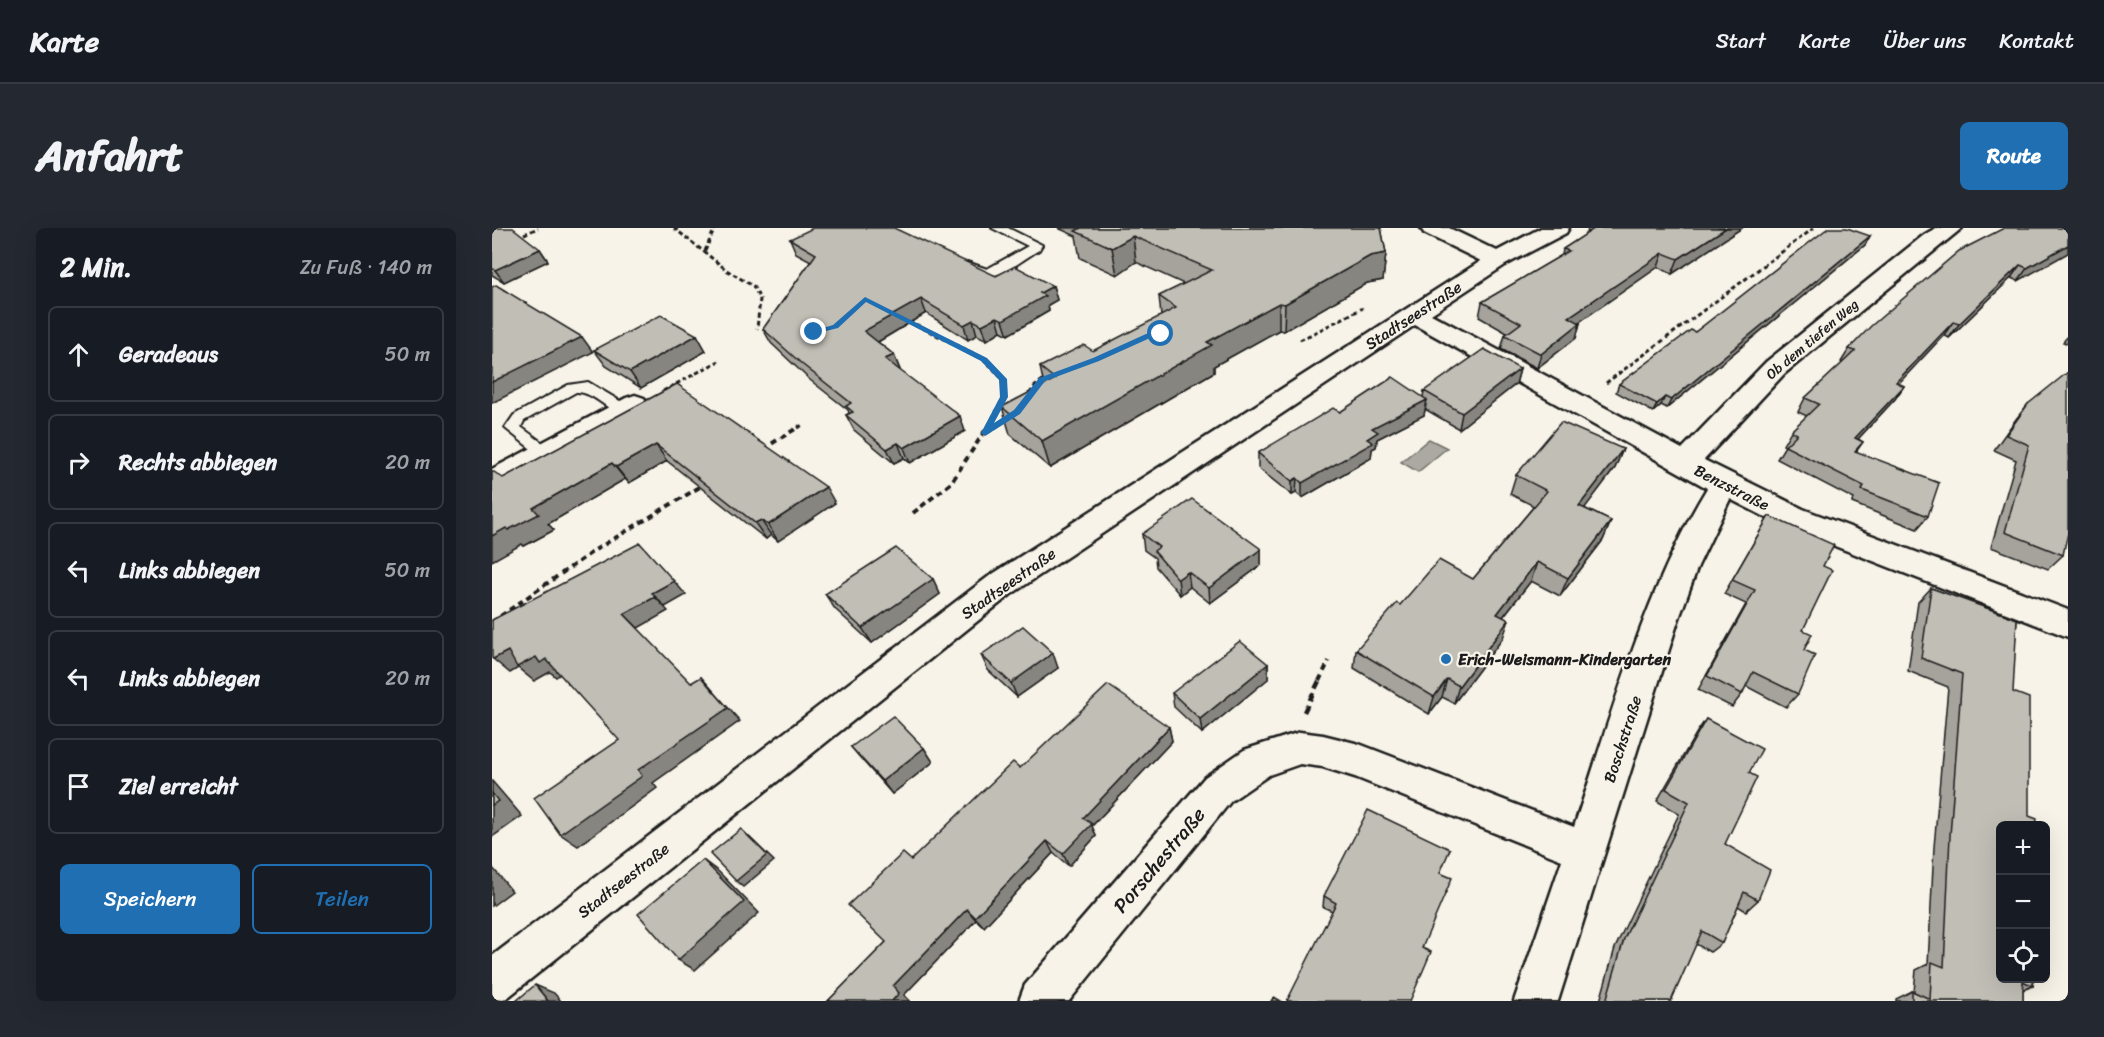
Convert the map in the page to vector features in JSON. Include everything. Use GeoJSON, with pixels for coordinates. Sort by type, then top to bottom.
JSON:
{"type":"FeatureCollection","features":[{"type":"Feature","properties":{"kind":"street"},"geometry":{"type":"LineString","coordinates":[[1432,228],[1497,260]]}},
{"type":"Feature","properties":{"kind":"street","name":"Stadtseestraße"},"geometry":{"type":"LineString","coordinates":[[492,983],[999,586],[1497,260],[1557,228]]}},
{"type":"Feature","properties":{"kind":"street","name":"Ob dem tiefen Weg"},"geometry":{"type":"LineString","coordinates":[[1685,463],[1775,368],[1932,240],[1951,228]]}},
{"type":"Feature","properties":{"kind":"street","name":"Benzstraße"},"geometry":{"type":"LineString","coordinates":[[1413,314],[1724,484],[1792,517],[2068,624]]}},
{"type":"Feature","properties":{"kind":"street"},"geometry":{"type":"LineString","coordinates":[[492,482],[630,407]]}},
{"type":"Feature","properties":{"kind":"street","name":"Boschstraße"},"geometry":{"type":"LineString","coordinates":[[1536,1001],[1651,652],[1687,553],[1707,511],[1724,484]]}},
{"type":"Feature","properties":{"kind":"street","name":"Porschestraße"},"geometry":{"type":"LineString","coordinates":[[1041,1001],[1218,789],[1257,762],[1300,748],[1323,751],[1359,761],[1585,850]]}},
{"type":"Feature","properties":{"kind":"lane"},"geometry":{"type":"LineString","coordinates":[[954,260],[981,273],[990,273],[1036,245],[998,228]]}},
{"type":"Feature","properties":{"kind":"lane"},"geometry":{"type":"LineString","coordinates":[[546,453],[513,428],[519,418],[573,388],[582,387],[588,387],[630,407]]}},
{"type":"Feature","properties":{"kind":"path"},"geometry":{"type":"LineString","coordinates":[[514,239],[538,228]]}},
{"type":"Feature","properties":{"kind":"path"},"geometry":{"type":"LineString","coordinates":[[674,228],[705,251],[718,264],[755,286],[762,304],[757,328]]}},
{"type":"Feature","properties":{"kind":"path"},"geometry":{"type":"LineString","coordinates":[[705,251],[715,228]]}},
{"type":"Feature","properties":{"kind":"path"},"geometry":{"type":"LineString","coordinates":[[1577,405],[1814,228]]}},
{"type":"Feature","properties":{"kind":"path"},"geometry":{"type":"LineString","coordinates":[[1300,340],[1369,305]]}},
{"type":"Feature","properties":{"kind":"path"},"geometry":{"type":"LineString","coordinates":[[905,319],[984,359],[1003,379],[1004,397],[985,433],[951,483],[912,513]]}},
{"type":"Feature","properties":{"kind":"path"},"geometry":{"type":"LineString","coordinates":[[630,407],[719,361]]}},
{"type":"Feature","properties":{"kind":"path"},"geometry":{"type":"LineString","coordinates":[[1030,396],[1042,380],[1050,376]]}},
{"type":"Feature","properties":{"kind":"path"},"geometry":{"type":"LineString","coordinates":[[985,433],[1017,412]]}},
{"type":"Feature","properties":{"kind":"path"},"geometry":{"type":"LineString","coordinates":[[758,452],[804,424]]}},
{"type":"Feature","properties":{"kind":"path"},"geometry":{"type":"LineString","coordinates":[[492,622],[560,572],[631,526],[711,481]]}},
{"type":"Feature","properties":{"kind":"path"},"geometry":{"type":"LineString","coordinates":[[1300,748],[1300,721],[1329,661]]}},
{"type":"Feature","properties":{"kind":"shaded area"},"geometry":{"type":"Polygon","coordinates":[[[1429,439],[1447,448],[1418,472],[1401,462],[1429,439]]]}},
{"type":"Feature","properties":{"kind":"building"},"geometry":{"type":"Polygon","coordinates":[[[492,228],[513,228],[540,249],[495,270],[492,268],[492,228]]]}},
{"type":"Feature","properties":{"kind":"building"},"geometry":{"type":"Polygon","coordinates":[[[813,228],[894,228],[996,276],[1015,266],[1053,286],[1040,293],[1045,296],[1003,320],[997,317],[982,325],[973,320],[964,325],[921,299],[864,331],[894,355],[885,359],[960,416],[904,448],[898,443],[887,449],[846,415],[853,412],[846,406],[851,403],[803,365],[763,329],[816,254],[790,239],[813,228]]]}},
{"type":"Feature","properties":{"kind":"building"},"geometry":{"type":"Polygon","coordinates":[[[1081,228],[1381,228],[1386,253],[1370,256],[1285,304],[1279,303],[1207,342],[1212,345],[1042,441],[1002,407],[1055,379],[1040,367],[1084,345],[1093,351],[1176,308],[1159,296],[1212,270],[1133,236],[1112,248],[1075,231],[1081,228]]]}},
{"type":"Feature","properties":{"kind":"building"},"geometry":{"type":"Polygon","coordinates":[[[1595,228],[1726,228],[1678,259],[1663,253],[1569,317],[1580,323],[1541,354],[1505,335],[1521,323],[1482,302],[1569,251],[1563,249],[1595,228]]]}},
{"type":"Feature","properties":{"kind":"building"},"geometry":{"type":"Polygon","coordinates":[[[1828,228],[1847,228],[1870,236],[1671,400],[1665,397],[1657,404],[1619,384],[1691,330],[1695,332],[1828,228]]]}},
{"type":"Feature","properties":{"kind":"building"},"geometry":{"type":"Polygon","coordinates":[[[2004,228],[2068,228],[2068,245],[2027,268],[2020,265],[1959,324],[1953,322],[1896,382],[1904,386],[1855,438],[1863,442],[1855,451],[1939,483],[1928,516],[1862,490],[1864,486],[1785,446],[1797,434],[1791,431],[1819,404],[1805,398],[1855,351],[1849,349],[1871,326],[1959,251],[2004,228]]]}},
{"type":"Feature","properties":{"kind":"building"},"geometry":{"type":"Polygon","coordinates":[[[496,285],[582,337],[492,382],[492,287],[496,285]]]}},
{"type":"Feature","properties":{"kind":"building"},"geometry":{"type":"Polygon","coordinates":[[[661,315],[697,335],[630,372],[594,350],[661,315]]]}},
{"type":"Feature","properties":{"kind":"building"},"geometry":{"type":"Polygon","coordinates":[[[1484,349],[1520,369],[1462,413],[1424,391],[1484,349]]]}},
{"type":"Feature","properties":{"kind":"building"},"geometry":{"type":"Polygon","coordinates":[[[2068,372],[2068,533],[2063,555],[2005,532],[2029,445],[2006,435],[2028,404],[2068,372]]]}},
{"type":"Feature","properties":{"kind":"building"},"geometry":{"type":"Polygon","coordinates":[[[1393,377],[1427,400],[1372,428],[1378,432],[1367,439],[1373,443],[1302,483],[1297,478],[1292,481],[1258,453],[1333,408],[1340,412],[1393,377]]]}},
{"type":"Feature","properties":{"kind":"building"},"geometry":{"type":"Polygon","coordinates":[[[677,384],[826,487],[768,525],[761,520],[755,523],[656,445],[616,467],[612,463],[533,508],[539,514],[492,536],[492,472],[503,478],[677,384]]]}},
{"type":"Feature","properties":{"kind":"building"},"geometry":{"type":"Polygon","coordinates":[[[1561,422],[1623,449],[1579,506],[1611,521],[1568,578],[1537,562],[1497,614],[1509,620],[1459,686],[1447,679],[1434,697],[1356,650],[1397,603],[1400,605],[1439,560],[1473,579],[1547,491],[1516,475],[1561,422]]]}},
{"type":"Feature","properties":{"kind":"building"},"geometry":{"type":"Polygon","coordinates":[[[1192,499],[1261,549],[1209,588],[1188,572],[1178,579],[1154,551],[1159,547],[1142,534],[1192,499]]]}},
{"type":"Feature","properties":{"kind":"building"},"geometry":{"type":"Polygon","coordinates":[[[1769,516],[1834,545],[1823,566],[1832,570],[1803,630],[1812,634],[1804,650],[1815,655],[1798,694],[1753,672],[1742,694],[1707,676],[1755,590],[1732,580],[1769,516]]]}},
{"type":"Feature","properties":{"kind":"building"},"geometry":{"type":"Polygon","coordinates":[[[640,543],[674,581],[652,593],[655,597],[624,614],[691,683],[701,677],[728,708],[638,770],[642,776],[560,834],[534,798],[619,740],[546,659],[540,663],[536,657],[517,667],[508,651],[493,659],[492,620],[640,543]]]}},
{"type":"Feature","properties":{"kind":"building"},"geometry":{"type":"Polygon","coordinates":[[[896,548],[933,579],[862,628],[825,594],[896,548]]]}},
{"type":"Feature","properties":{"kind":"building"},"geometry":{"type":"Polygon","coordinates":[[[1931,588],[2017,619],[2013,692],[2029,698],[2029,816],[2037,819],[2037,821],[1996,821],[1996,983],[2023,983],[2023,1001],[1912,1001],[1912,991],[1930,999],[1932,962],[1944,967],[1950,836],[1962,674],[1921,658],[1931,588]]]}},
{"type":"Feature","properties":{"kind":"building"},"geometry":{"type":"Polygon","coordinates":[[[1023,626],[1053,653],[1011,683],[981,655],[1023,626]]]}},
{"type":"Feature","properties":{"kind":"building"},"geometry":{"type":"Polygon","coordinates":[[[1240,641],[1268,664],[1200,719],[1172,693],[1240,641]]]}},
{"type":"Feature","properties":{"kind":"building"},"geometry":{"type":"Polygon","coordinates":[[[1108,685],[1169,727],[1083,818],[1092,824],[1063,854],[1047,841],[975,917],[967,909],[893,986],[899,993],[892,1001],[828,1001],[886,942],[848,905],[903,853],[911,860],[1013,762],[1020,768],[1108,685]]]}},
{"type":"Feature","properties":{"kind":"building"},"geometry":{"type":"Polygon","coordinates":[[[893,716],[924,748],[882,781],[851,747],[893,716]]]}},
{"type":"Feature","properties":{"kind":"building"},"geometry":{"type":"Polygon","coordinates":[[[1706,719],[1762,749],[1749,773],[1757,777],[1725,844],[1770,870],[1758,900],[1744,892],[1722,943],[1702,931],[1671,1001],[1606,1001],[1624,939],[1689,802],[1666,789],[1706,719]]]}},
{"type":"Feature","properties":{"kind":"building"},"geometry":{"type":"Polygon","coordinates":[[[492,793],[498,801],[492,805],[492,793]]]}},
{"type":"Feature","properties":{"kind":"building"},"geometry":{"type":"Polygon","coordinates":[[[1368,810],[1450,849],[1440,873],[1452,878],[1422,948],[1431,952],[1410,1001],[1287,1001],[1336,903],[1324,896],[1368,810]]]}},
{"type":"Feature","properties":{"kind":"building"},"geometry":{"type":"Polygon","coordinates":[[[741,829],[767,855],[736,881],[710,854],[741,829]]]}},
{"type":"Feature","properties":{"kind":"building"},"geometry":{"type":"Polygon","coordinates":[[[703,860],[744,902],[678,960],[638,914],[703,860]]]}},
{"type":"Feature","properties":{"kind":"building"},"geometry":{"type":"Polygon","coordinates":[[[535,985],[548,1001],[516,1001],[535,985]]]}},
{"type":"Feature","properties":{"kind":"place","name":"Erich-Weismann-Kindergarten"},"geometry":{"type":"Point","coordinates":[1446,659]}},
{"type":"Feature","properties":{"kind":"route"},"geometry":{"type":"LineString","coordinates":[[814,332],[835,326],[847,318],[865,299],[984,359],[1003,379],[1004,397],[985,433],[1017,412],[1042,380],[1127,344],[1161,334]]}}]}
